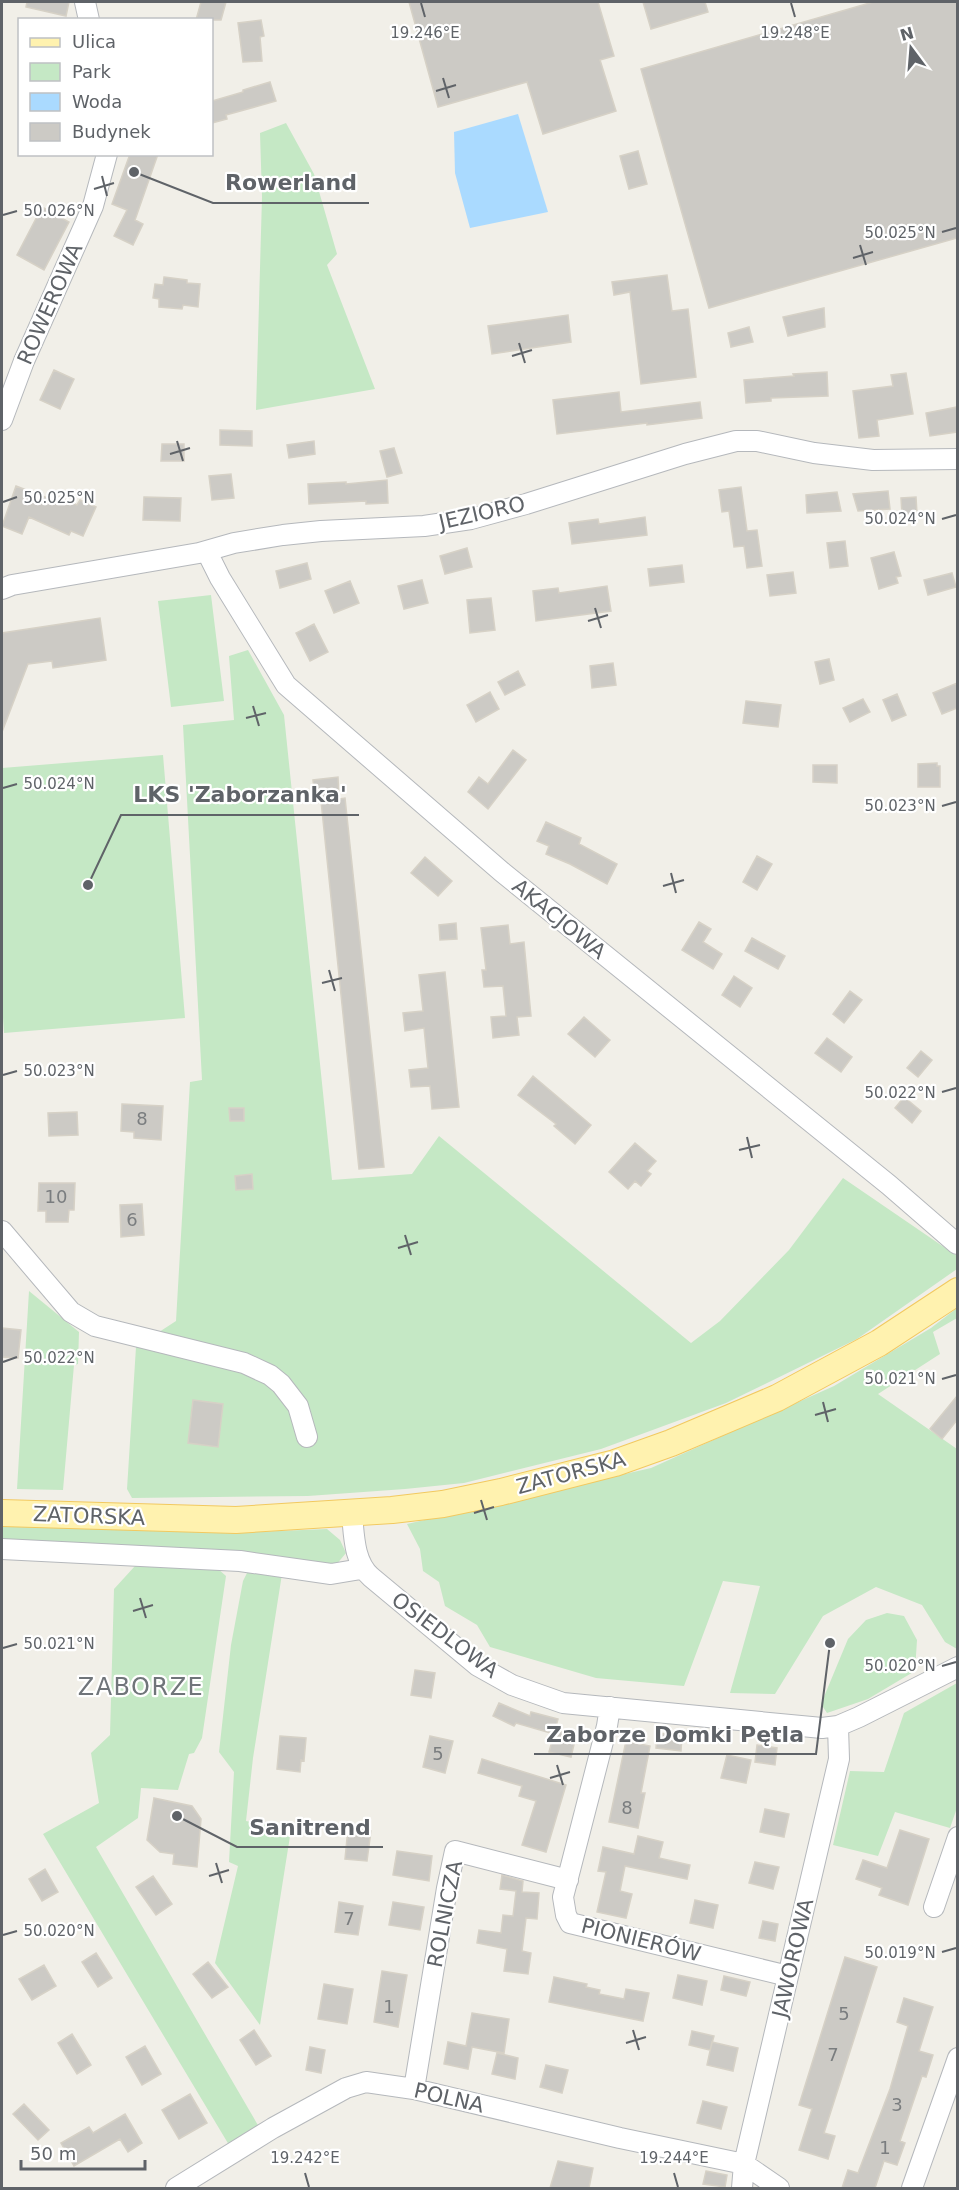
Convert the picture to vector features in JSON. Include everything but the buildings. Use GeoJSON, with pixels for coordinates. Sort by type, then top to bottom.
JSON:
{"type":"FeatureCollection","features":[{"type":"Feature","properties":{"kind":"main road","name":"ZATORSKA"},"geometry":{"type":"LineString","coordinates":[[2,1513],[236,1520],[352,1514],[443,1504],[501,1492],[615,1463],[671,1443],[777,1398],[879,1344],[957,1291]]}},
{"type":"Feature","properties":{"kind":"street"},"geometry":{"type":"LineString","coordinates":[[85,2],[89,18]]}},
{"type":"Feature","properties":{"kind":"street","name":"ROWEROWA"},"geometry":{"type":"LineString","coordinates":[[2,420],[24,360],[93,206],[106,156]]}},
{"type":"Feature","properties":{"kind":"street","name":"JEZIORO"},"geometry":{"type":"LineString","coordinates":[[2,589],[12,585],[207,552],[234,543],[283,535],[424,526],[471,519],[736,441],[757,441],[814,453],[873,460],[957,459]]}},
{"type":"Feature","properties":{"kind":"street","name":"AKACJOWA"},"geometry":{"type":"LineString","coordinates":[[207,552],[220,578],[286,685],[502,872],[889,1185],[957,1244]]}},
{"type":"Feature","properties":{"kind":"street"},"geometry":{"type":"LineString","coordinates":[[2,1231],[71,1312],[95,1326],[244,1363],[270,1375],[281,1384],[298,1406],[307,1437]]}},
{"type":"Feature","properties":{"kind":"street"},"geometry":{"type":"LineString","coordinates":[[2,1549],[240,1561],[331,1574],[361,1569],[352,1514]]}},
{"type":"Feature","properties":{"kind":"street","name":"OSIEDLOWA"},"geometry":{"type":"LineString","coordinates":[[361,1569],[478,1666],[503,1680],[563,1703],[795,1726],[822,1728],[838,1726]]}},
{"type":"Feature","properties":{"kind":"street"},"geometry":{"type":"LineString","coordinates":[[838,1726],[957,1667]]}},
{"type":"Feature","properties":{"kind":"street","name":"PIONIERÓW"},"geometry":{"type":"LineString","coordinates":[[610,1707],[563,1897],[570,1923],[788,1976]]}},
{"type":"Feature","properties":{"kind":"street","name":"JAWOROWA"},"geometry":{"type":"LineString","coordinates":[[742,2188],[744,2164],[839,1759],[838,1726]]}},
{"type":"Feature","properties":{"kind":"street"},"geometry":{"type":"LineString","coordinates":[[934,1907],[957,1837]]}},
{"type":"Feature","properties":{"kind":"street","name":"ROLNICZA"},"geometry":{"type":"LineString","coordinates":[[414,2089],[455,1851],[568,1880]]}},
{"type":"Feature","properties":{"kind":"street"},"geometry":{"type":"LineString","coordinates":[[912,2188],[957,2058]]}},
{"type":"Feature","properties":{"kind":"street","name":"POLNA"},"geometry":{"type":"LineString","coordinates":[[176,2188],[273,2128],[346,2088],[366,2082],[414,2089],[620,2138],[744,2164]]}},
{"type":"Feature","properties":{"kind":"street"},"geometry":{"type":"LineString","coordinates":[[744,2164],[779,2188]]}},
{"type":"Feature","properties":{"kind":"green space"},"geometry":{"type":"Polygon","coordinates":[[[286,123],[314,174],[337,254],[327,265],[375,389],[256,410],[262,197],[260,133],[286,123]]]}},
{"type":"Feature","properties":{"kind":"green space"},"geometry":{"type":"Polygon","coordinates":[[[211,595],[224,701],[171,707],[158,601],[211,595]]]}},
{"type":"Feature","properties":{"kind":"green space"},"geometry":{"type":"Polygon","coordinates":[[[248,650],[284,715],[332,1180],[412,1174],[439,1136],[691,1343],[720,1321],[789,1250],[843,1178],[957,1256],[957,1269],[857,1339],[726,1403],[601,1449],[464,1483],[308,1496],[132,1498],[127,1489],[136,1347],[176,1321],[190,1082],[202,1080],[183,725],[234,720],[229,656],[248,650]]]}},
{"type":"Feature","properties":{"kind":"green space"},"geometry":{"type":"Polygon","coordinates":[[[163,755],[185,1018],[4,1033],[2,768],[163,755]]]}},
{"type":"Feature","properties":{"kind":"green space"},"geometry":{"type":"Polygon","coordinates":[[[29,1291],[79,1332],[78,1364],[74,1365],[63,1490],[17,1489],[29,1291]]]}},
{"type":"Feature","properties":{"kind":"green space"},"geometry":{"type":"Polygon","coordinates":[[[957,1308],[957,1318],[933,1332],[940,1354],[878,1394],[957,1449],[957,1649],[945,1642],[922,1605],[876,1587],[823,1616],[775,1694],[730,1693],[760,1586],[723,1581],[684,1686],[596,1678],[490,1647],[477,1625],[445,1606],[439,1582],[423,1571],[420,1549],[407,1524],[651,1468],[834,1386],[931,1328],[957,1308]]]}},
{"type":"Feature","properties":{"kind":"green space"},"geometry":{"type":"Polygon","coordinates":[[[2,1525],[227,1533],[327,1529],[340,1540],[346,1553],[336,1565],[2,1543],[2,1525]]]}},
{"type":"Feature","properties":{"kind":"green space"},"geometry":{"type":"Polygon","coordinates":[[[157,1564],[217,1568],[226,1576],[202,1738],[194,1753],[189,1754],[178,1790],[141,1788],[138,1818],[96,1847],[259,2127],[229,2145],[43,1834],[99,1803],[91,1753],[110,1735],[114,1589],[135,1566],[157,1564]]]}},
{"type":"Feature","properties":{"kind":"green space"},"geometry":{"type":"Polygon","coordinates":[[[253,1571],[282,1574],[253,1758],[246,1821],[291,1830],[260,2025],[215,1963],[238,1866],[229,1862],[234,1772],[219,1752],[231,1645],[243,1581],[247,1573],[253,1571]]]}},
{"type":"Feature","properties":{"kind":"green space"},"geometry":{"type":"Polygon","coordinates":[[[887,1613],[904,1616],[917,1640],[915,1671],[868,1699],[827,1713],[821,1704],[848,1639],[866,1620],[887,1613]]]}},
{"type":"Feature","properties":{"kind":"green space"},"geometry":{"type":"Polygon","coordinates":[[[957,1683],[958,1805],[950,1828],[895,1812],[878,1856],[833,1845],[850,1771],[884,1772],[904,1713],[957,1683]]]}},
{"type":"Feature","properties":{"kind":"water"},"geometry":{"type":"Polygon","coordinates":[[[518,114],[548,212],[470,228],[455,173],[454,132],[518,114]]]}},
{"type":"Feature","properties":{"kind":"place","name":"Rowerland"},"geometry":{"type":"Point","coordinates":[134,172]}},
{"type":"Feature","properties":{"kind":"place","name":"LKS 'Zaborzanka'"},"geometry":{"type":"Point","coordinates":[88,885]}},
{"type":"Feature","properties":{"kind":"place","name":"Zaborze Domki Pętla"},"geometry":{"type":"Point","coordinates":[830,1643]}},
{"type":"Feature","properties":{"kind":"place","name":"Sanitrend"},"geometry":{"type":"Point","coordinates":[177,1816]}},
{"type":"Feature","properties":{"kind":"district","name":"ZABORZE"},"geometry":{"type":"Point","coordinates":[141,1687]}}]}
